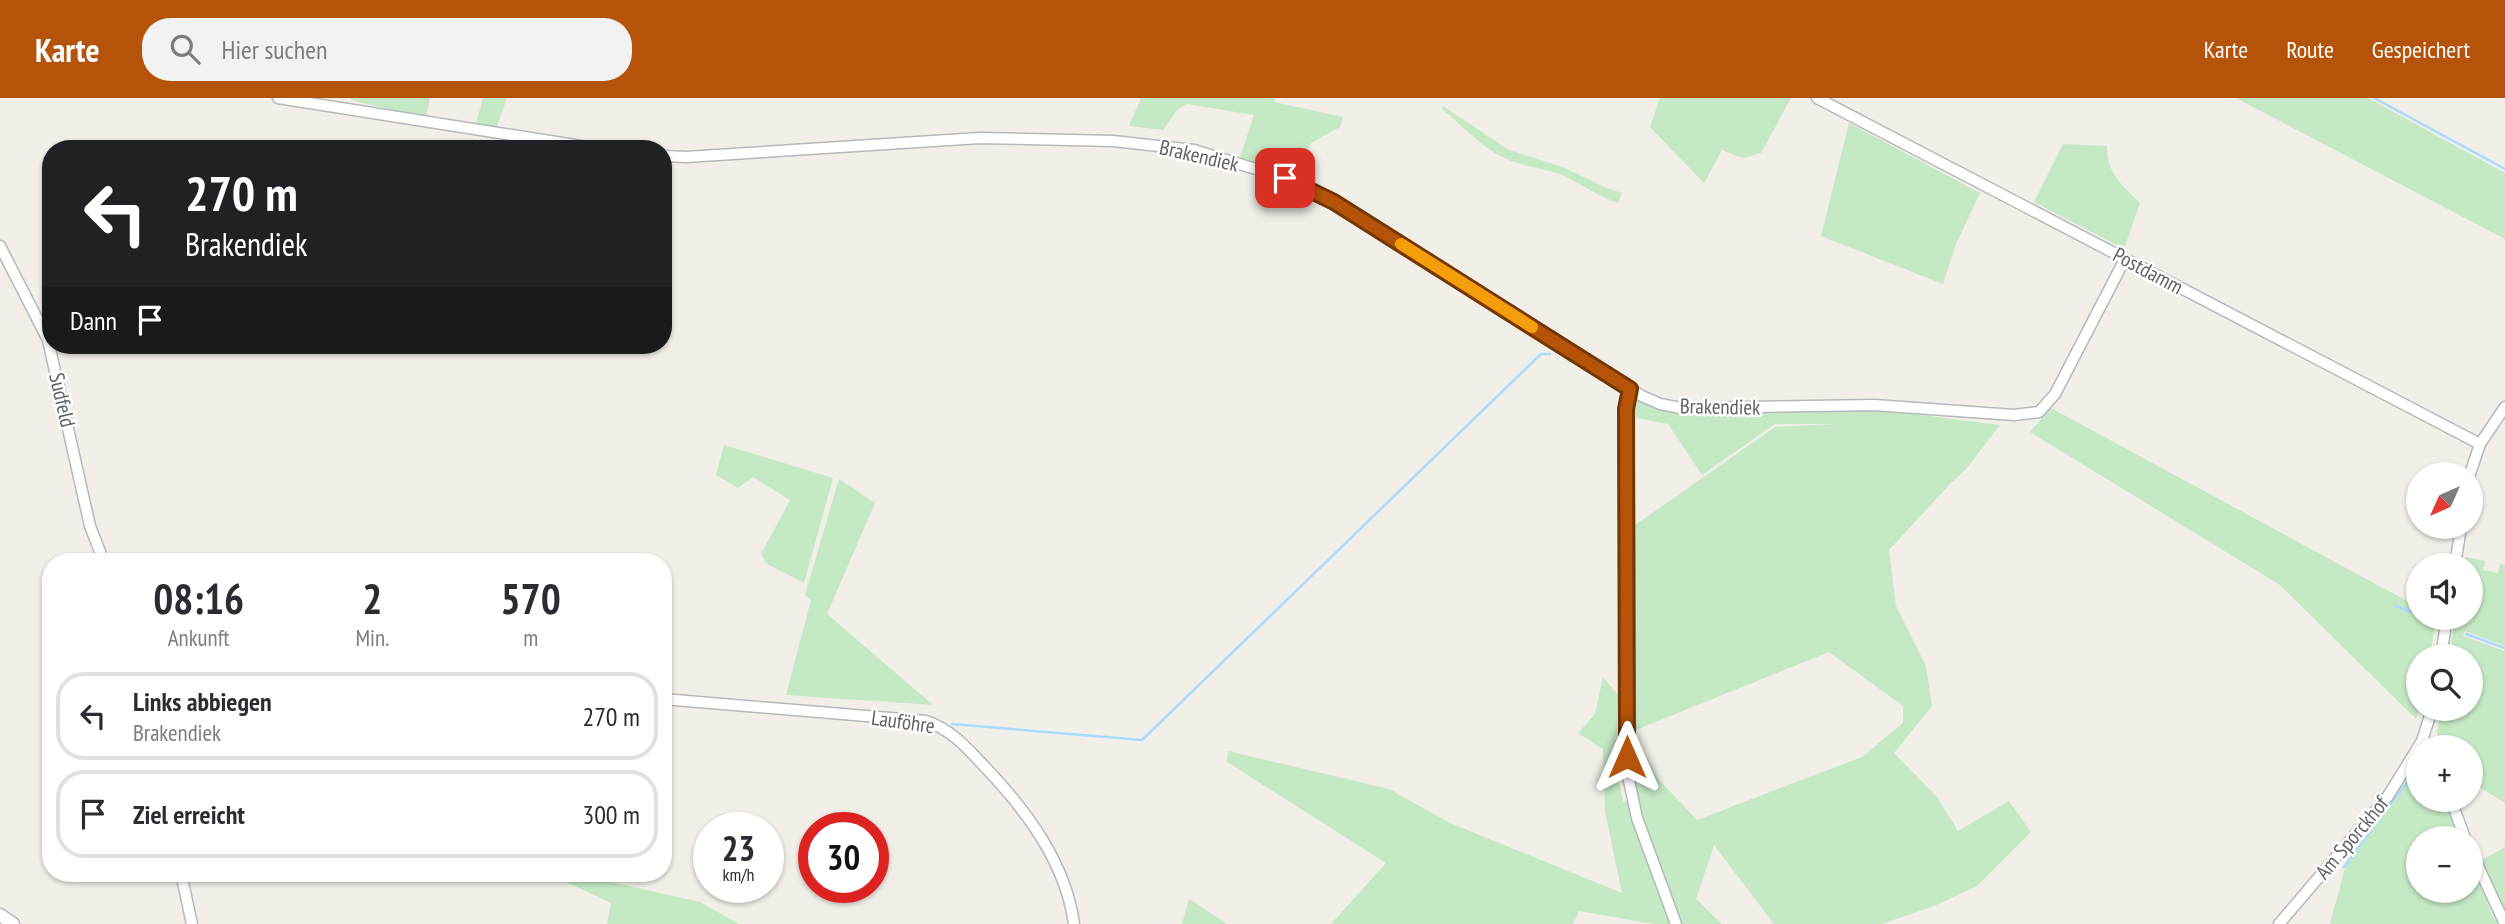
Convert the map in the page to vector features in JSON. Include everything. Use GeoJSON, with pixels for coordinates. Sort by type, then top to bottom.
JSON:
{"type":"FeatureCollection","features":[{"type":"Feature","properties":{"kind":"street"},"geometry":{"type":"LineString","coordinates":[[278,98],[543,140]]}},
{"type":"Feature","properties":{"kind":"street","name":"Postdamm"},"geometry":{"type":"LineString","coordinates":[[1816,98],[2480,443]]}},
{"type":"Feature","properties":{"kind":"street","name":"Brakendiek"},"geometry":{"type":"LineString","coordinates":[[672,156],[979,138],[1113,141],[1195,150],[1285,178],[1334,202],[1630,389],[1660,404],[1681,408],[1874,405],[2026,416],[2039,412],[2046,407],[2054,394],[2126,259]]}},
{"type":"Feature","properties":{"kind":"street","name":"Sudfeld"},"geometry":{"type":"LineString","coordinates":[[0,246],[42,328]]}},
{"type":"Feature","properties":{"kind":"street","name":"Sudfeld"},"geometry":{"type":"LineString","coordinates":[[51,354],[90,526],[100,553]]}},
{"type":"Feature","properties":{"kind":"street"},"geometry":{"type":"LineString","coordinates":[[1630,389],[1626,409],[1627,771],[1637,818],[1676,924]]}},
{"type":"Feature","properties":{"kind":"street"},"geometry":{"type":"LineString","coordinates":[[2474,462],[2480,443],[2505,407]]}},
{"type":"Feature","properties":{"kind":"street","name":"Lauföhre"},"geometry":{"type":"LineString","coordinates":[[672,700],[926,721],[944,727],[1001,783],[1036,829],[1065,888],[1074,924]]}},
{"type":"Feature","properties":{"kind":"street","name":"Am Sporckhof"},"geometry":{"type":"LineString","coordinates":[[2279,924],[2406,771]]}},
{"type":"Feature","properties":{"kind":"street"},"geometry":{"type":"LineString","coordinates":[[2483,877],[2505,924]]}},
{"type":"Feature","properties":{"kind":"street"},"geometry":{"type":"LineString","coordinates":[[183,882],[192,924]]}},
{"type":"Feature","properties":{"kind":"street"},"geometry":{"type":"LineString","coordinates":[[0,915],[13,924]]}},
{"type":"Feature","properties":{"kind":"green space"},"geometry":{"type":"Polygon","coordinates":[[[351,98],[430,98],[426,118],[351,98]]]}},
{"type":"Feature","properties":{"kind":"green space"},"geometry":{"type":"Polygon","coordinates":[[[483,98],[507,98],[496,129],[476,124],[483,98]]]}},
{"type":"Feature","properties":{"kind":"green space"},"geometry":{"type":"Polygon","coordinates":[[[1141,98],[1275,98],[1274,102],[1343,117],[1340,127],[1311,143],[1296,179],[1239,160],[1254,115],[1187,104],[1177,110],[1163,130],[1129,126],[1141,98]]]}},
{"type":"Feature","properties":{"kind":"green space"},"geometry":{"type":"Polygon","coordinates":[[[1660,98],[1791,98],[1761,153],[1743,158],[1722,150],[1704,183],[1650,127],[1660,98]]]}},
{"type":"Feature","properties":{"kind":"green space"},"geometry":{"type":"Polygon","coordinates":[[[2236,98],[2368,98],[2505,173],[2505,239],[2236,98]]]}},
{"type":"Feature","properties":{"kind":"green space"},"geometry":{"type":"Polygon","coordinates":[[[1443,106],[1509,150],[1563,167],[1622,193],[1618,203],[1564,176],[1498,155],[1442,109],[1443,106]]]}},
{"type":"Feature","properties":{"kind":"green space"},"geometry":{"type":"Polygon","coordinates":[[[1849,123],[1980,193],[1956,244],[1943,284],[1821,236],[1849,123]]]}},
{"type":"Feature","properties":{"kind":"green space"},"geometry":{"type":"Polygon","coordinates":[[[2063,144],[2107,146],[2112,171],[2140,203],[2124,249],[2034,202],[2063,144]]]}},
{"type":"Feature","properties":{"kind":"green space"},"geometry":{"type":"Polygon","coordinates":[[[1635,397],[1659,410],[1679,414],[1881,410],[2000,425],[1966,469],[1889,550],[1896,606],[1926,666],[1932,706],[1894,753],[1937,797],[1958,831],[2009,801],[2031,832],[1977,886],[1934,906],[1882,924],[1774,924],[1714,845],[1696,899],[1722,924],[1654,924],[1579,911],[1573,924],[1331,924],[1386,863],[1227,762],[1228,751],[1389,789],[1450,823],[1622,893],[1605,811],[1603,749],[1578,733],[1595,714],[1603,677],[1618,695],[1616,768],[1623,802],[1635,798],[1630,741],[1633,730],[1631,528],[1775,427],[1839,424],[1775,424],[1702,475],[1668,424],[1632,417],[1635,397]],[[1829,652],[1633,731],[1659,780],[1697,820],[1862,757],[1903,723],[1903,706],[1829,652]]]}},
{"type":"Feature","properties":{"kind":"green space"},"geometry":{"type":"Polygon","coordinates":[[[2051,408],[2406,600],[2406,630],[2434,630],[2432,644],[2406,644],[2406,709],[2280,585],[2030,432],[2051,408]]]}},
{"type":"Feature","properties":{"kind":"green space"},"geometry":{"type":"Polygon","coordinates":[[[724,445],[833,478],[804,583],[767,564],[761,554],[790,500],[753,477],[738,488],[716,475],[724,445]]]}},
{"type":"Feature","properties":{"kind":"green space"},"geometry":{"type":"Polygon","coordinates":[[[839,479],[875,503],[827,614],[933,705],[786,695],[811,600],[805,595],[839,479]]]}},
{"type":"Feature","properties":{"kind":"green space"},"geometry":{"type":"Polygon","coordinates":[[[2500,564],[2505,565],[2505,646],[2465,631],[2463,636],[2505,651],[2505,803],[2483,789],[2483,735],[2438,735],[2439,721],[2483,721],[2483,644],[2451,644],[2453,630],[2483,630],[2483,570],[2498,573],[2500,564]]]}},
{"type":"Feature","properties":{"kind":"green space"},"geometry":{"type":"Polygon","coordinates":[[[2406,785],[2406,812],[2453,812],[2458,826],[2406,826],[2406,903],[2483,903],[2483,891],[2498,924],[2330,924],[2345,868],[2406,785]]]}},
{"type":"Feature","properties":{"kind":"green space"},"geometry":{"type":"Polygon","coordinates":[[[2505,847],[2505,917],[2483,870],[2483,860],[2505,847]]]}},
{"type":"Feature","properties":{"kind":"green space"},"geometry":{"type":"Polygon","coordinates":[[[566,882],[611,882],[693,900],[693,903],[702,903],[739,924],[607,924],[611,903],[566,882]]]}},
{"type":"Feature","properties":{"kind":"green space"},"geometry":{"type":"Polygon","coordinates":[[[1189,899],[1227,924],[1182,924],[1189,899]]]}},
{"type":"Feature","properties":{"kind":"waterway"},"geometry":{"type":"LineString","coordinates":[[2374,98],[2505,169]]}},
{"type":"Feature","properties":{"kind":"waterway"},"geometry":{"type":"LineString","coordinates":[[952,724],[1142,740],[1541,354],[1550,354]]}},
{"type":"Feature","properties":{"kind":"waterway"},"geometry":{"type":"LineString","coordinates":[[2396,606],[2406,610]]}},
{"type":"Feature","properties":{"kind":"waterway"},"geometry":{"type":"LineString","coordinates":[[2466,634],[2505,648]]}},
{"type":"Feature","properties":{"kind":"waterway"},"geometry":{"type":"LineString","coordinates":[[2344,867],[2406,783]]}},
{"type":"Feature","properties":{"kind":"slow traffic"},"geometry":{"type":"LineString","coordinates":[[1401,244],[1532,327]]}},
{"type":"Feature","properties":{"kind":"route"},"geometry":{"type":"LineString","coordinates":[[1285,178],[1334,202],[1630,389],[1626,409],[1627,757]]}}]}
